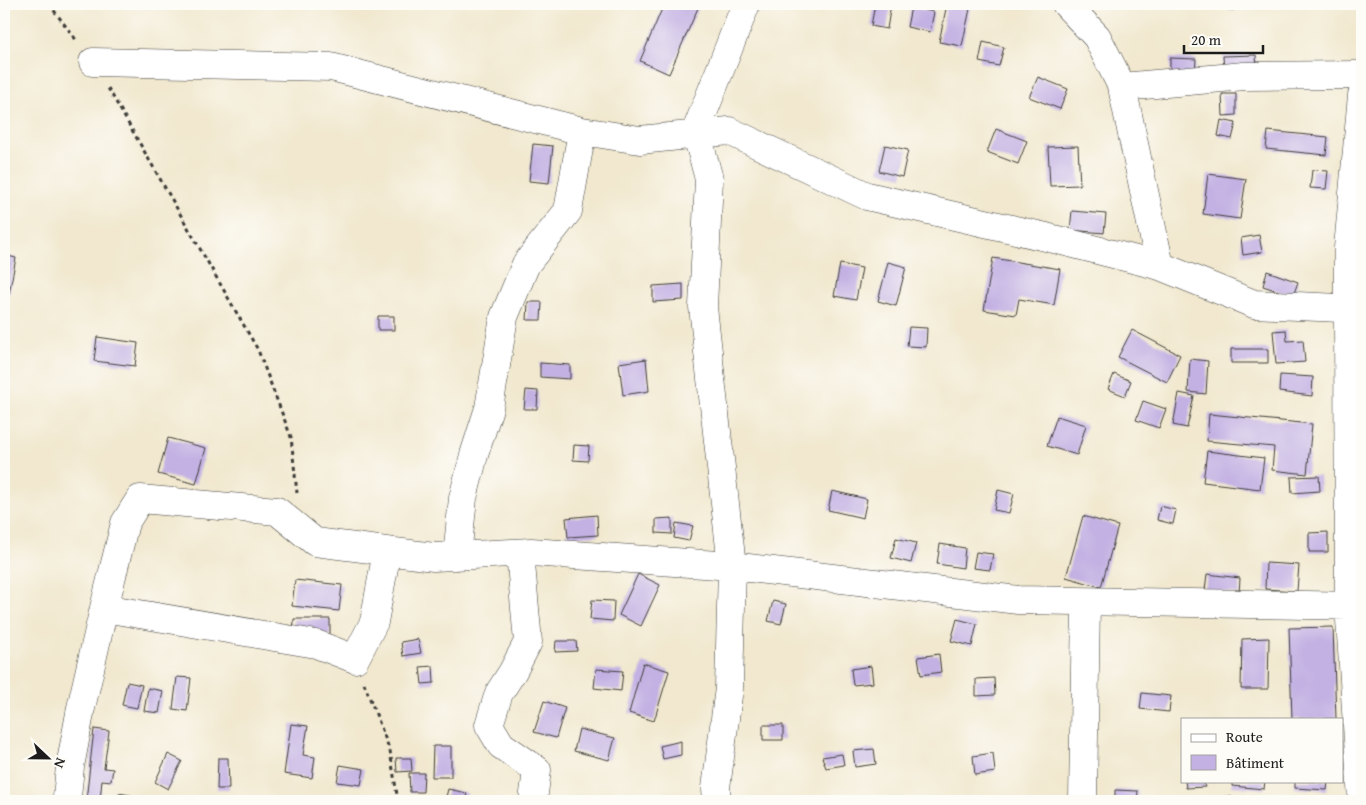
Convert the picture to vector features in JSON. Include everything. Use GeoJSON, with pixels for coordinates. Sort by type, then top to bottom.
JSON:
{"type":"FeatureCollection","features":[{"type":"Feature","properties":{"kind":"street"},"geometry":{"type":"LineString","coordinates":[[717,801],[716,788],[730,688],[732,566],[703,307],[708,178],[696,131],[746,4]]}},
{"type":"Feature","properties":{"kind":"street"},"geometry":{"type":"LineString","coordinates":[[1066,4],[1097,36],[1122,87],[1160,266]]}},
{"type":"Feature","properties":{"kind":"street"},"geometry":{"type":"LineString","coordinates":[[92,62],[331,67],[582,132],[640,140],[729,131],[867,196],[1046,237],[1160,266],[1254,304],[1355,309]]}},
{"type":"Feature","properties":{"kind":"street"},"geometry":{"type":"LineString","coordinates":[[1122,87],[1244,76],[1362,75]]}},
{"type":"Feature","properties":{"kind":"street"},"geometry":{"type":"LineString","coordinates":[[1362,95],[1348,248],[1355,309],[1356,605],[1362,800]]}},
{"type":"Feature","properties":{"kind":"street"},"geometry":{"type":"LineString","coordinates":[[458,556],[463,498],[489,408],[504,317],[526,264],[568,210],[582,132]]}},
{"type":"Feature","properties":{"kind":"street"},"geometry":{"type":"LineString","coordinates":[[68,801],[70,768],[81,708],[104,608],[125,524],[140,500],[277,511],[315,542],[434,557],[531,552],[732,566],[1018,600],[1356,605]]}},
{"type":"Feature","properties":{"kind":"street"},"geometry":{"type":"LineString","coordinates":[[104,608],[316,644],[355,659],[374,622],[387,551]]}},
{"type":"Feature","properties":{"kind":"street"},"geometry":{"type":"LineString","coordinates":[[520,553],[528,642],[499,693],[489,725],[501,745],[537,770],[533,801]]}},
{"type":"Feature","properties":{"kind":"street"},"geometry":{"type":"LineString","coordinates":[[1083,801],[1086,602]]}},
{"type":"Feature","properties":{"kind":"path"},"geometry":{"type":"LineString","coordinates":[[49,4],[92,62],[258,350],[291,437],[301,530]]}},
{"type":"Feature","properties":{"kind":"path"},"geometry":{"type":"LineString","coordinates":[[355,659],[390,751],[398,801]]}},
{"type":"Feature","properties":{"kind":"building"},"geometry":{"type":"Polygon","coordinates":[[[664,4],[688,4],[698,8],[669,74],[640,61],[664,4]]]}},
{"type":"Feature","properties":{"kind":"building"},"geometry":{"type":"Polygon","coordinates":[[[875,4],[891,4],[887,29],[871,26],[875,4]]]}},
{"type":"Feature","properties":{"kind":"building"},"geometry":{"type":"Polygon","coordinates":[[[947,4],[971,4],[962,46],[939,42],[947,4]]]}},
{"type":"Feature","properties":{"kind":"building"},"geometry":{"type":"Polygon","coordinates":[[[1214,4],[1235,4],[1234,10],[1213,8],[1214,4]]]}},
{"type":"Feature","properties":{"kind":"building"},"geometry":{"type":"Polygon","coordinates":[[[911,7],[934,12],[930,32],[907,27],[911,7]]]}},
{"type":"Feature","properties":{"kind":"building"},"geometry":{"type":"Polygon","coordinates":[[[983,42],[1004,47],[999,66],[979,62],[983,42]]]}},
{"type":"Feature","properties":{"kind":"building"},"geometry":{"type":"Polygon","coordinates":[[[1256,55],[1257,71],[1224,72],[1223,56],[1256,55]]]}},
{"type":"Feature","properties":{"kind":"building"},"geometry":{"type":"Polygon","coordinates":[[[1170,58],[1196,59],[1195,74],[1170,74],[1170,58]]]}},
{"type":"Feature","properties":{"kind":"building"},"geometry":{"type":"Polygon","coordinates":[[[1038,77],[1068,89],[1060,109],[1029,97],[1038,77]]]}},
{"type":"Feature","properties":{"kind":"building"},"geometry":{"type":"Polygon","coordinates":[[[1222,94],[1236,94],[1236,115],[1223,116],[1222,94]]]}},
{"type":"Feature","properties":{"kind":"building"},"geometry":{"type":"Polygon","coordinates":[[[1221,120],[1236,123],[1232,139],[1218,136],[1221,120]]]}},
{"type":"Feature","properties":{"kind":"building"},"geometry":{"type":"Polygon","coordinates":[[[996,129],[1027,141],[1018,164],[987,152],[996,129]]]}},
{"type":"Feature","properties":{"kind":"building"},"geometry":{"type":"Polygon","coordinates":[[[1268,131],[1328,137],[1326,155],[1266,149],[1268,131]]]}},
{"type":"Feature","properties":{"kind":"building"},"geometry":{"type":"Polygon","coordinates":[[[533,144],[553,146],[549,183],[529,181],[533,144]]]}},
{"type":"Feature","properties":{"kind":"building"},"geometry":{"type":"Polygon","coordinates":[[[885,145],[908,150],[902,177],[879,171],[885,145]]]}},
{"type":"Feature","properties":{"kind":"building"},"geometry":{"type":"Polygon","coordinates":[[[1078,146],[1080,185],[1050,186],[1048,147],[1078,146]]]}},
{"type":"Feature","properties":{"kind":"building"},"geometry":{"type":"Polygon","coordinates":[[[1312,170],[1328,171],[1326,189],[1310,188],[1312,170]]]}},
{"type":"Feature","properties":{"kind":"building"},"geometry":{"type":"Polygon","coordinates":[[[1208,174],[1246,179],[1240,219],[1203,214],[1208,174]]]}},
{"type":"Feature","properties":{"kind":"building"},"geometry":{"type":"Polygon","coordinates":[[[1072,211],[1106,214],[1104,233],[1070,230],[1072,211]]]}},
{"type":"Feature","properties":{"kind":"building"},"geometry":{"type":"Polygon","coordinates":[[[1259,235],[1262,252],[1243,255],[1241,238],[1259,235]]]}},
{"type":"Feature","properties":{"kind":"building"},"geometry":{"type":"Polygon","coordinates":[[[4,255],[16,258],[9,294],[4,293],[4,255]]]}},
{"type":"Feature","properties":{"kind":"building"},"geometry":{"type":"Polygon","coordinates":[[[993,258],[1060,269],[1054,305],[1019,299],[1016,315],[984,310],[993,258]]]}},
{"type":"Feature","properties":{"kind":"building"},"geometry":{"type":"Polygon","coordinates":[[[888,262],[906,267],[896,306],[878,301],[888,262]]]}},
{"type":"Feature","properties":{"kind":"building"},"geometry":{"type":"Polygon","coordinates":[[[840,264],[862,268],[856,300],[834,296],[840,264]]]}},
{"type":"Feature","properties":{"kind":"building"},"geometry":{"type":"Polygon","coordinates":[[[1267,271],[1298,282],[1293,296],[1263,286],[1267,271]]]}},
{"type":"Feature","properties":{"kind":"building"},"geometry":{"type":"Polygon","coordinates":[[[683,284],[683,300],[653,302],[653,286],[683,284]]]}},
{"type":"Feature","properties":{"kind":"building"},"geometry":{"type":"Polygon","coordinates":[[[528,302],[542,302],[541,320],[527,320],[528,302]]]}},
{"type":"Feature","properties":{"kind":"building"},"geometry":{"type":"Polygon","coordinates":[[[378,316],[394,316],[394,330],[378,330],[378,316]]]}},
{"type":"Feature","properties":{"kind":"building"},"geometry":{"type":"Polygon","coordinates":[[[909,327],[927,328],[926,347],[907,346],[909,327]]]}},
{"type":"Feature","properties":{"kind":"building"},"geometry":{"type":"Polygon","coordinates":[[[1132,330],[1180,355],[1167,382],[1118,357],[1132,330]]]}},
{"type":"Feature","properties":{"kind":"building"},"geometry":{"type":"Polygon","coordinates":[[[1286,330],[1287,341],[1303,340],[1305,362],[1276,364],[1273,331],[1286,330]]]}},
{"type":"Feature","properties":{"kind":"building"},"geometry":{"type":"Polygon","coordinates":[[[97,337],[138,343],[135,366],[94,361],[97,337]]]}},
{"type":"Feature","properties":{"kind":"building"},"geometry":{"type":"Polygon","coordinates":[[[1231,349],[1268,349],[1268,363],[1231,363],[1231,349]]]}},
{"type":"Feature","properties":{"kind":"building"},"geometry":{"type":"Polygon","coordinates":[[[646,359],[649,391],[623,395],[619,363],[646,359]]]}},
{"type":"Feature","properties":{"kind":"building"},"geometry":{"type":"Polygon","coordinates":[[[1190,359],[1208,361],[1206,394],[1188,392],[1190,359]]]}},
{"type":"Feature","properties":{"kind":"building"},"geometry":{"type":"Polygon","coordinates":[[[540,363],[570,365],[570,379],[540,377],[540,363]]]}},
{"type":"Feature","properties":{"kind":"building"},"geometry":{"type":"Polygon","coordinates":[[[1114,374],[1131,381],[1125,396],[1108,389],[1114,374]]]}},
{"type":"Feature","properties":{"kind":"building"},"geometry":{"type":"Polygon","coordinates":[[[1280,375],[1313,377],[1312,396],[1279,392],[1280,375]]]}},
{"type":"Feature","properties":{"kind":"building"},"geometry":{"type":"Polygon","coordinates":[[[526,390],[538,391],[537,409],[524,409],[526,390]]]}},
{"type":"Feature","properties":{"kind":"building"},"geometry":{"type":"Polygon","coordinates":[[[1179,393],[1194,396],[1187,428],[1173,425],[1179,393]]]}},
{"type":"Feature","properties":{"kind":"building"},"geometry":{"type":"Polygon","coordinates":[[[1143,401],[1166,409],[1159,428],[1136,420],[1143,401]]]}},
{"type":"Feature","properties":{"kind":"building"},"geometry":{"type":"Polygon","coordinates":[[[1209,414],[1312,424],[1307,474],[1272,470],[1274,447],[1207,441],[1209,414]]]}},
{"type":"Feature","properties":{"kind":"building"},"geometry":{"type":"Polygon","coordinates":[[[1057,416],[1086,425],[1077,455],[1047,446],[1057,416]]]}},
{"type":"Feature","properties":{"kind":"building"},"geometry":{"type":"Polygon","coordinates":[[[168,438],[206,448],[196,484],[158,474],[168,438]]]}},
{"type":"Feature","properties":{"kind":"building"},"geometry":{"type":"Polygon","coordinates":[[[574,445],[589,446],[588,461],[573,460],[574,445]]]}},
{"type":"Feature","properties":{"kind":"building"},"geometry":{"type":"Polygon","coordinates":[[[1207,451],[1264,458],[1260,489],[1203,482],[1207,451]]]}},
{"type":"Feature","properties":{"kind":"building"},"geometry":{"type":"Polygon","coordinates":[[[1319,476],[1320,491],[1292,493],[1291,477],[1319,476]]]}},
{"type":"Feature","properties":{"kind":"building"},"geometry":{"type":"Polygon","coordinates":[[[998,490],[1014,494],[1009,513],[994,510],[998,490]]]}},
{"type":"Feature","properties":{"kind":"building"},"geometry":{"type":"Polygon","coordinates":[[[832,491],[867,499],[863,518],[828,510],[832,491]]]}},
{"type":"Feature","properties":{"kind":"building"},"geometry":{"type":"Polygon","coordinates":[[[1160,506],[1176,510],[1173,524],[1157,520],[1160,506]]]}},
{"type":"Feature","properties":{"kind":"building"},"geometry":{"type":"Polygon","coordinates":[[[597,515],[598,535],[568,537],[566,518],[597,515]]]}},
{"type":"Feature","properties":{"kind":"building"},"geometry":{"type":"Polygon","coordinates":[[[1083,516],[1118,526],[1101,587],[1066,577],[1083,516]]]}},
{"type":"Feature","properties":{"kind":"building"},"geometry":{"type":"Polygon","coordinates":[[[672,518],[672,534],[656,533],[656,519],[672,518]]]}},
{"type":"Feature","properties":{"kind":"building"},"geometry":{"type":"Polygon","coordinates":[[[676,523],[693,526],[689,541],[674,538],[676,523]]]}},
{"type":"Feature","properties":{"kind":"building"},"geometry":{"type":"Polygon","coordinates":[[[1328,532],[1328,552],[1309,552],[1309,533],[1328,532]]]}},
{"type":"Feature","properties":{"kind":"building"},"geometry":{"type":"Polygon","coordinates":[[[896,538],[916,543],[911,563],[891,558],[896,538]]]}},
{"type":"Feature","properties":{"kind":"building"},"geometry":{"type":"Polygon","coordinates":[[[940,544],[965,548],[963,568],[937,564],[940,544]]]}},
{"type":"Feature","properties":{"kind":"building"},"geometry":{"type":"Polygon","coordinates":[[[976,552],[993,554],[990,570],[973,568],[976,552]]]}},
{"type":"Feature","properties":{"kind":"building"},"geometry":{"type":"Polygon","coordinates":[[[1266,563],[1299,565],[1297,591],[1265,589],[1266,563]]]}},
{"type":"Feature","properties":{"kind":"building"},"geometry":{"type":"Polygon","coordinates":[[[638,574],[660,585],[641,626],[619,615],[638,574]]]}},
{"type":"Feature","properties":{"kind":"building"},"geometry":{"type":"Polygon","coordinates":[[[1207,574],[1240,578],[1239,594],[1205,590],[1207,574]]]}},
{"type":"Feature","properties":{"kind":"building"},"geometry":{"type":"Polygon","coordinates":[[[295,580],[342,585],[339,611],[292,606],[295,580]]]}},
{"type":"Feature","properties":{"kind":"building"},"geometry":{"type":"Polygon","coordinates":[[[592,600],[614,601],[613,621],[590,619],[592,600]]]}},
{"type":"Feature","properties":{"kind":"building"},"geometry":{"type":"Polygon","coordinates":[[[773,601],[786,604],[781,624],[768,621],[773,601]]]}},
{"type":"Feature","properties":{"kind":"building"},"geometry":{"type":"Polygon","coordinates":[[[294,619],[330,619],[330,635],[293,635],[294,619]]]}},
{"type":"Feature","properties":{"kind":"building"},"geometry":{"type":"Polygon","coordinates":[[[957,619],[977,624],[972,646],[951,641],[957,619]]]}},
{"type":"Feature","properties":{"kind":"building"},"geometry":{"type":"Polygon","coordinates":[[[1333,627],[1336,718],[1292,718],[1289,628],[1333,627]]]}},
{"type":"Feature","properties":{"kind":"building"},"geometry":{"type":"Polygon","coordinates":[[[1269,638],[1268,689],[1241,689],[1242,639],[1269,638]]]}},
{"type":"Feature","properties":{"kind":"building"},"geometry":{"type":"Polygon","coordinates":[[[418,639],[421,653],[403,656],[401,642],[418,639]]]}},
{"type":"Feature","properties":{"kind":"building"},"geometry":{"type":"Polygon","coordinates":[[[556,641],[576,641],[577,651],[555,652],[556,641]]]}},
{"type":"Feature","properties":{"kind":"building"},"geometry":{"type":"Polygon","coordinates":[[[939,654],[941,672],[921,675],[918,657],[939,654]]]}},
{"type":"Feature","properties":{"kind":"building"},"geometry":{"type":"Polygon","coordinates":[[[643,663],[669,671],[654,721],[629,713],[643,663]]]}},
{"type":"Feature","properties":{"kind":"building"},"geometry":{"type":"Polygon","coordinates":[[[433,666],[434,683],[422,684],[420,667],[433,666]]]}},
{"type":"Feature","properties":{"kind":"building"},"geometry":{"type":"Polygon","coordinates":[[[871,666],[873,683],[853,685],[851,669],[871,666]]]}},
{"type":"Feature","properties":{"kind":"building"},"geometry":{"type":"Polygon","coordinates":[[[596,669],[623,671],[621,691],[594,688],[596,669]]]}},
{"type":"Feature","properties":{"kind":"building"},"geometry":{"type":"Polygon","coordinates":[[[177,677],[191,678],[187,711],[173,709],[177,677]]]}},
{"type":"Feature","properties":{"kind":"building"},"geometry":{"type":"Polygon","coordinates":[[[994,678],[995,695],[976,696],[976,679],[994,678]]]}},
{"type":"Feature","properties":{"kind":"building"},"geometry":{"type":"Polygon","coordinates":[[[127,682],[142,685],[137,708],[122,705],[127,682]]]}},
{"type":"Feature","properties":{"kind":"building"},"geometry":{"type":"Polygon","coordinates":[[[148,688],[163,691],[159,713],[144,711],[148,688]]]}},
{"type":"Feature","properties":{"kind":"building"},"geometry":{"type":"Polygon","coordinates":[[[1142,693],[1171,696],[1169,712],[1140,709],[1142,693]]]}},
{"type":"Feature","properties":{"kind":"building"},"geometry":{"type":"Polygon","coordinates":[[[544,701],[565,708],[556,738],[534,732],[544,701]]]}},
{"type":"Feature","properties":{"kind":"building"},"geometry":{"type":"Polygon","coordinates":[[[291,724],[308,726],[303,755],[315,757],[312,778],[284,774],[291,724]]]}},
{"type":"Feature","properties":{"kind":"building"},"geometry":{"type":"Polygon","coordinates":[[[763,725],[783,725],[783,740],[763,740],[763,725]]]}},
{"type":"Feature","properties":{"kind":"building"},"geometry":{"type":"Polygon","coordinates":[[[94,729],[109,731],[104,768],[113,769],[111,781],[102,780],[100,801],[86,801],[94,729]]]}},
{"type":"Feature","properties":{"kind":"building"},"geometry":{"type":"Polygon","coordinates":[[[579,729],[615,738],[609,760],[574,751],[579,729]]]}},
{"type":"Feature","properties":{"kind":"building"},"geometry":{"type":"Polygon","coordinates":[[[681,741],[681,755],[663,759],[660,746],[681,741]]]}},
{"type":"Feature","properties":{"kind":"building"},"geometry":{"type":"Polygon","coordinates":[[[433,746],[451,746],[451,777],[432,777],[433,746]]]}},
{"type":"Feature","properties":{"kind":"building"},"geometry":{"type":"Polygon","coordinates":[[[874,749],[876,764],[855,767],[853,751],[874,749]]]}},
{"type":"Feature","properties":{"kind":"building"},"geometry":{"type":"Polygon","coordinates":[[[993,753],[995,772],[975,775],[973,756],[993,753]]]}},
{"type":"Feature","properties":{"kind":"building"},"geometry":{"type":"Polygon","coordinates":[[[168,754],[182,761],[168,789],[155,782],[168,754]]]}},
{"type":"Feature","properties":{"kind":"building"},"geometry":{"type":"Polygon","coordinates":[[[842,754],[844,765],[826,768],[822,757],[842,754]]]}},
{"type":"Feature","properties":{"kind":"building"},"geometry":{"type":"Polygon","coordinates":[[[218,758],[228,758],[229,789],[217,789],[218,758]]]}},
{"type":"Feature","properties":{"kind":"building"},"geometry":{"type":"Polygon","coordinates":[[[396,758],[411,758],[412,771],[397,772],[396,758]]]}},
{"type":"Feature","properties":{"kind":"building"},"geometry":{"type":"Polygon","coordinates":[[[340,765],[364,769],[361,785],[337,782],[340,765]]]}},
{"type":"Feature","properties":{"kind":"building"},"geometry":{"type":"Polygon","coordinates":[[[409,773],[424,773],[423,792],[410,792],[409,773]]]}},
{"type":"Feature","properties":{"kind":"building"},"geometry":{"type":"Polygon","coordinates":[[[1185,782],[1204,782],[1205,787],[1186,788],[1185,782]]]}},
{"type":"Feature","properties":{"kind":"building"},"geometry":{"type":"Polygon","coordinates":[[[1232,782],[1265,782],[1264,789],[1232,786],[1232,782]]]}},
{"type":"Feature","properties":{"kind":"building"},"geometry":{"type":"Polygon","coordinates":[[[1295,782],[1328,782],[1327,790],[1295,788],[1295,782]]]}},
{"type":"Feature","properties":{"kind":"building"},"geometry":{"type":"Polygon","coordinates":[[[448,789],[467,793],[465,801],[445,801],[448,789]]]}},
{"type":"Feature","properties":{"kind":"building"},"geometry":{"type":"Polygon","coordinates":[[[1115,790],[1138,791],[1137,801],[1115,801],[1115,790]]]}},
{"type":"Feature","properties":{"kind":"building"},"geometry":{"type":"Polygon","coordinates":[[[119,793],[135,796],[133,801],[117,801],[119,793]]]}},
{"type":"Feature","properties":{"kind":"building"},"geometry":{"type":"Polygon","coordinates":[[[1231,796],[1231,801],[1217,801],[1217,797],[1231,796]]]}}]}
